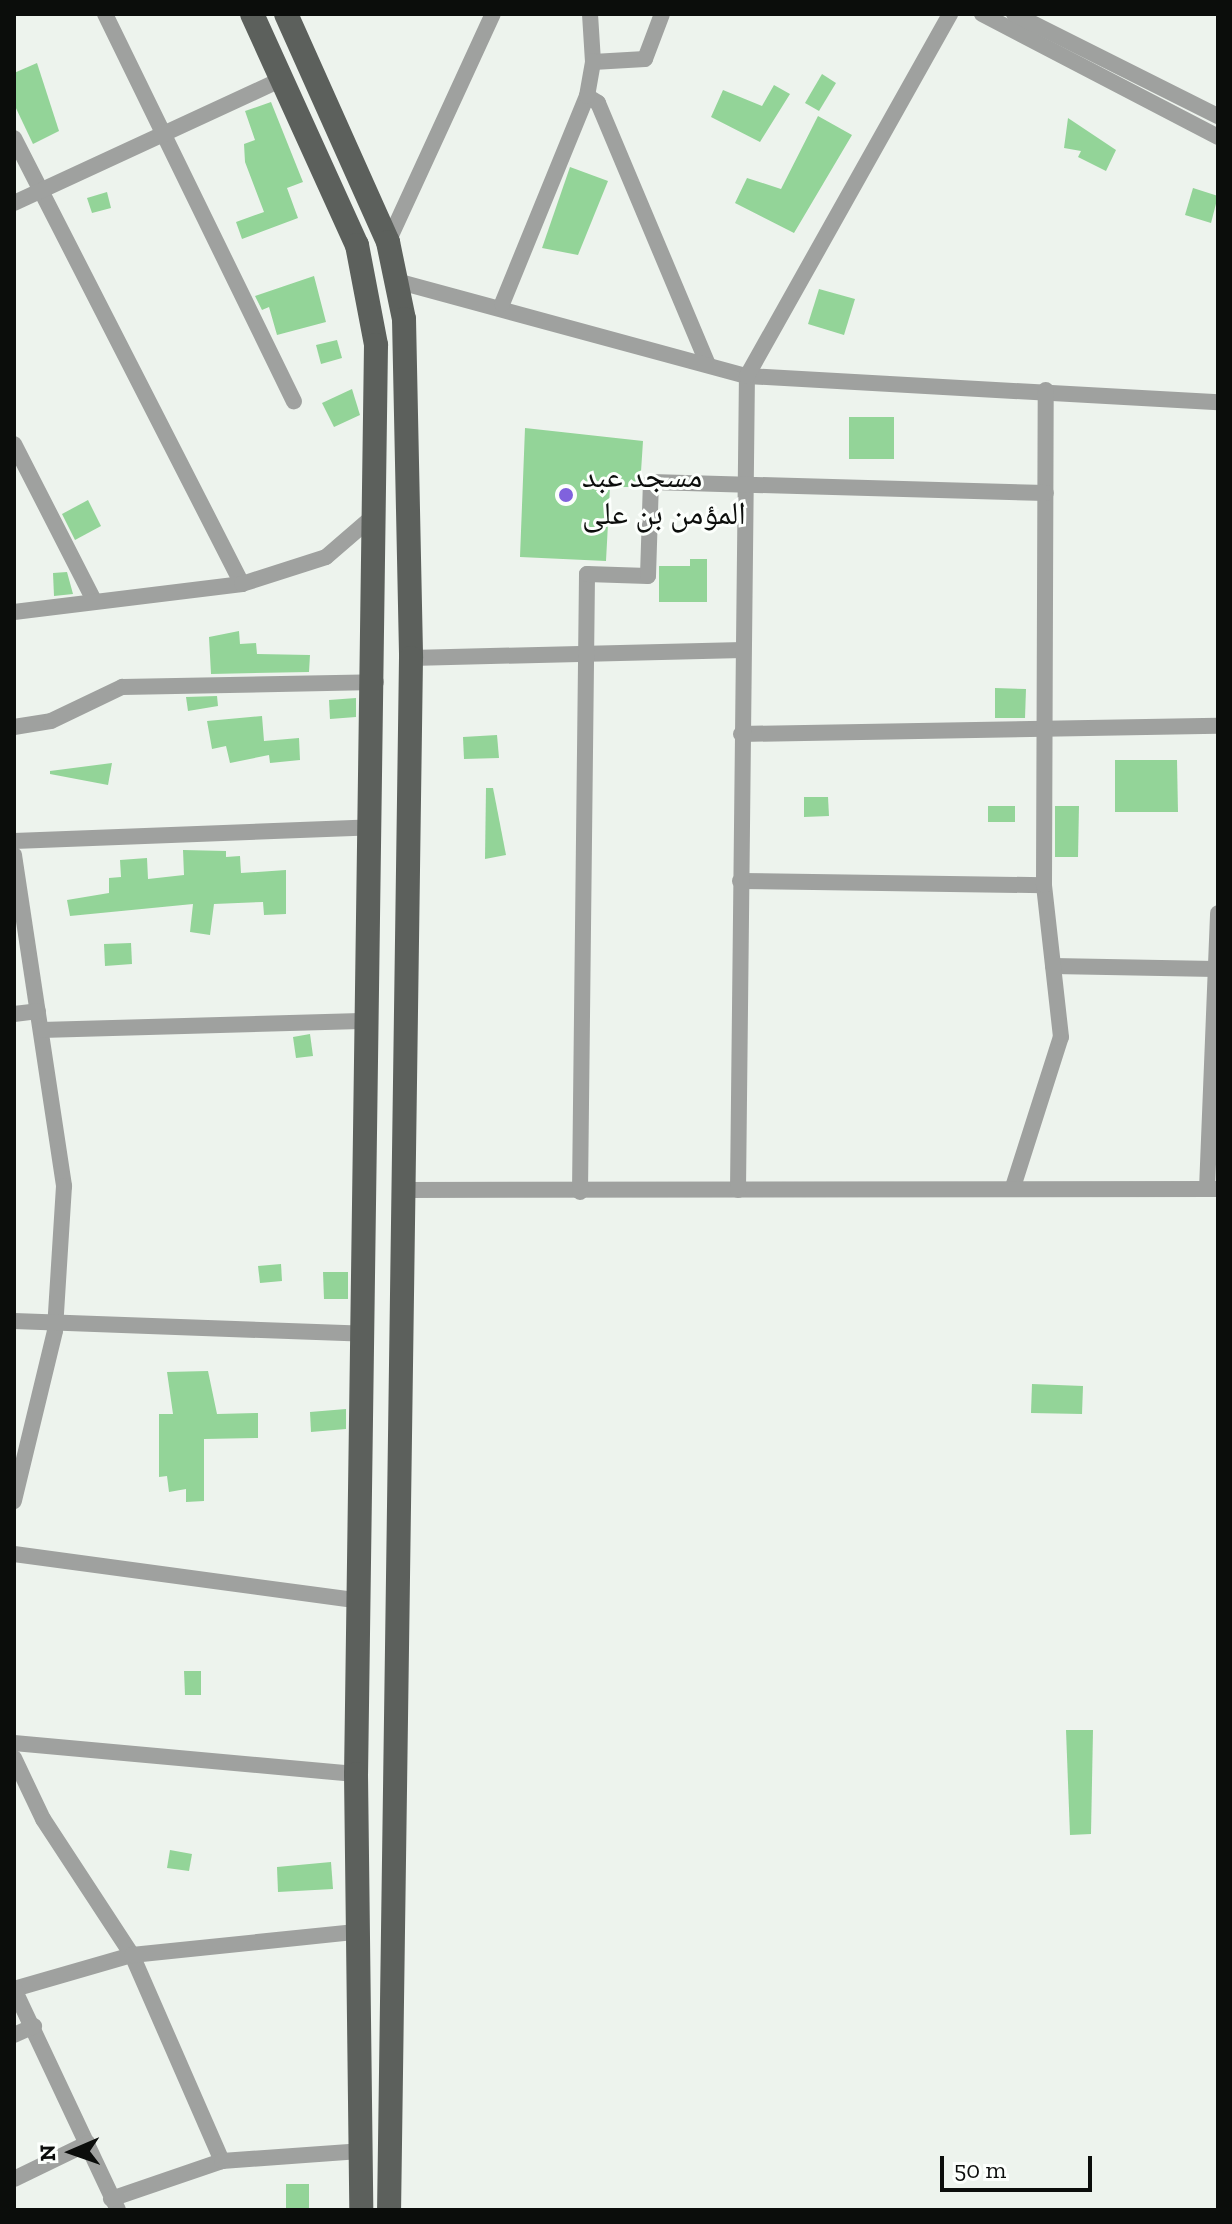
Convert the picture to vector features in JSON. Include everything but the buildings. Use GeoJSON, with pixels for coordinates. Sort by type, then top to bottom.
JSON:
{"type":"FeatureCollection","features":[{"type":"Feature","properties":{"kind":"main road"},"geometry":{"type":"LineString","coordinates":[[252,14],[370,287],[378,512],[356,1774],[361,2210]]}},
{"type":"Feature","properties":{"kind":"main road"},"geometry":{"type":"LineString","coordinates":[[286,14],[388,242],[400,282],[411,658],[389,2210]]}},
{"type":"Feature","properties":{"kind":"street"},"geometry":{"type":"LineString","coordinates":[[105,14],[294,401]]}},
{"type":"Feature","properties":{"kind":"street"},"geometry":{"type":"LineString","coordinates":[[388,242],[493,14]]}},
{"type":"Feature","properties":{"kind":"street"},"geometry":{"type":"LineString","coordinates":[[502,304],[587,96],[593,62],[590,14]]}},
{"type":"Feature","properties":{"kind":"street"},"geometry":{"type":"LineString","coordinates":[[593,62],[645,59],[662,14]]}},
{"type":"Feature","properties":{"kind":"street"},"geometry":{"type":"LineString","coordinates":[[738,1190],[747,376],[950,14]]}},
{"type":"Feature","properties":{"kind":"street"},"geometry":{"type":"LineString","coordinates":[[982,14],[1218,137]]}},
{"type":"Feature","properties":{"kind":"street"},"geometry":{"type":"LineString","coordinates":[[1014,14],[1218,116]]}},
{"type":"Feature","properties":{"kind":"street"},"geometry":{"type":"LineString","coordinates":[[14,203],[164,137],[280,80]]}},
{"type":"Feature","properties":{"kind":"street"},"geometry":{"type":"LineString","coordinates":[[587,96],[598,103],[708,365]]}},
{"type":"Feature","properties":{"kind":"street"},"geometry":{"type":"LineString","coordinates":[[14,138],[242,584]]}},
{"type":"Feature","properties":{"kind":"street"},"geometry":{"type":"LineString","coordinates":[[400,282],[502,304],[747,376],[1046,390],[1218,402]]}},
{"type":"Feature","properties":{"kind":"street"},"geometry":{"type":"LineString","coordinates":[[1013,1187],[1061,1037],[1044,885],[1046,390]]}},
{"type":"Feature","properties":{"kind":"street"},"geometry":{"type":"LineString","coordinates":[[14,444],[94,600]]}},
{"type":"Feature","properties":{"kind":"street"},"geometry":{"type":"LineString","coordinates":[[580,1192],[587,574],[648,576],[651,482],[1046,493]]}},
{"type":"Feature","properties":{"kind":"street"},"geometry":{"type":"LineString","coordinates":[[14,612],[242,584],[326,557],[378,512]]}},
{"type":"Feature","properties":{"kind":"street"},"geometry":{"type":"LineString","coordinates":[[411,658],[587,651],[743,650]]}},
{"type":"Feature","properties":{"kind":"street"},"geometry":{"type":"LineString","coordinates":[[14,727],[51,721],[122,687],[376,682]]}},
{"type":"Feature","properties":{"kind":"street"},"geometry":{"type":"LineString","coordinates":[[741,734],[1045,734],[1218,726]]}},
{"type":"Feature","properties":{"kind":"street"},"geometry":{"type":"LineString","coordinates":[[14,841],[373,827]]}},
{"type":"Feature","properties":{"kind":"street"},"geometry":{"type":"LineString","coordinates":[[14,855],[64,1186],[55,1319],[14,1501]]}},
{"type":"Feature","properties":{"kind":"street"},"geometry":{"type":"LineString","coordinates":[[740,881],[1044,885]]}},
{"type":"Feature","properties":{"kind":"street"},"geometry":{"type":"LineString","coordinates":[[403,1190],[1213,1189],[1218,913]]}},
{"type":"Feature","properties":{"kind":"street"},"geometry":{"type":"LineString","coordinates":[[1053,966],[1215,969]]}},
{"type":"Feature","properties":{"kind":"street"},"geometry":{"type":"LineString","coordinates":[[14,1014],[38,1011]]}},
{"type":"Feature","properties":{"kind":"street"},"geometry":{"type":"LineString","coordinates":[[41,1030],[370,1021]]}},
{"type":"Feature","properties":{"kind":"street"},"geometry":{"type":"LineString","coordinates":[[14,1321],[55,1319],[365,1334]]}},
{"type":"Feature","properties":{"kind":"street"},"geometry":{"type":"LineString","coordinates":[[14,1554],[360,1601]]}},
{"type":"Feature","properties":{"kind":"street"},"geometry":{"type":"LineString","coordinates":[[14,1743],[356,1774]]}},
{"type":"Feature","properties":{"kind":"street"},"geometry":{"type":"LineString","coordinates":[[14,1758],[43,1819],[132,1955],[222,2161]]}},
{"type":"Feature","properties":{"kind":"street"},"geometry":{"type":"LineString","coordinates":[[356,1932],[132,1955],[14,1989],[115,2204],[222,2161],[360,2151]]}},
{"type":"Feature","properties":{"kind":"street"},"geometry":{"type":"LineString","coordinates":[[14,2035],[34,2026]]}},
{"type":"Feature","properties":{"kind":"street"},"geometry":{"type":"LineString","coordinates":[[14,2179],[88,2143]]}},
{"type":"Feature","properties":{"kind":"place","name":"مسجد عبد المؤمن بن على"},"geometry":{"type":"Point","coordinates":[566,495]}}]}
